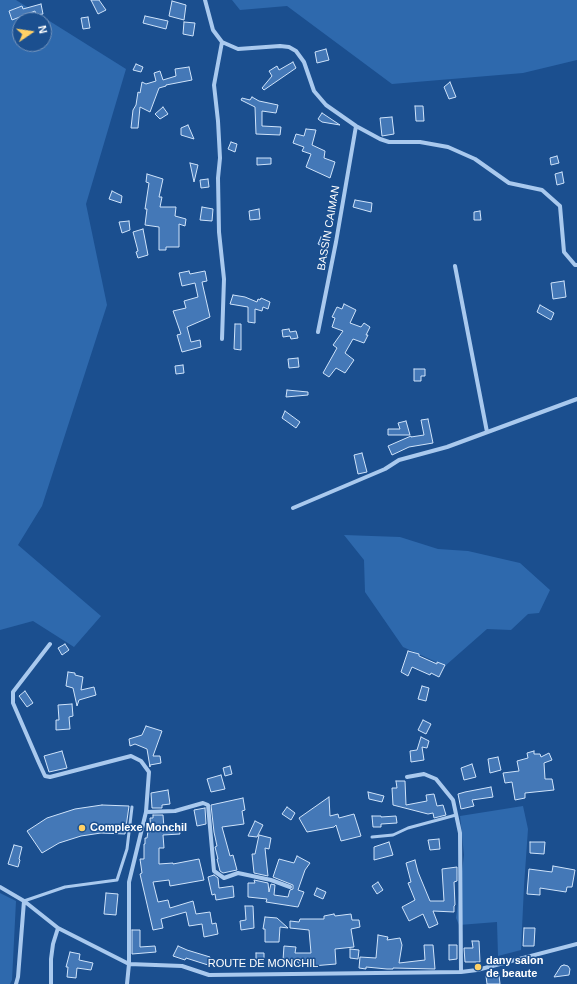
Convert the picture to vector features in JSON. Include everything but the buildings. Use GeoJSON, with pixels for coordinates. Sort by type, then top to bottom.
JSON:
{"type":"FeatureCollection","features":[{"type":"Feature","properties":{"kind":"street"},"geometry":{"type":"LineString","coordinates":[[205,0],[213,30],[222,42],[238,49],[280,46],[289,47],[296,51],[304,62],[314,91],[326,105],[356,126],[380,139],[389,142],[420,142],[448,147],[476,159],[510,183],[542,190],[560,206],[564,252],[575,265],[577,265]]}},
{"type":"Feature","properties":{"kind":"street"},"geometry":{"type":"LineString","coordinates":[[222,42],[214,85],[220,158],[218,178],[218,232],[224,279],[222,339]]}},
{"type":"Feature","properties":{"kind":"street","name":"BASSIN CAIMAN"},"geometry":{"type":"LineString","coordinates":[[318,332],[336,242],[356,126]]}},
{"type":"Feature","properties":{"kind":"street"},"geometry":{"type":"LineString","coordinates":[[455,266],[487,432]]}},
{"type":"Feature","properties":{"kind":"street"},"geometry":{"type":"LineString","coordinates":[[292,508],[385,469],[399,460],[447,447],[577,399]]}},
{"type":"Feature","properties":{"kind":"street"},"geometry":{"type":"LineString","coordinates":[[50,644],[13,692],[13,703],[45,776],[50,777],[131,756],[141,761],[149,772],[146,812],[129,882],[129,964],[127,984]]}},
{"type":"Feature","properties":{"kind":"street"},"geometry":{"type":"LineString","coordinates":[[407,777],[424,774],[436,779],[453,800],[460,833],[461,972]]}},
{"type":"Feature","properties":{"kind":"street"},"geometry":{"type":"LineString","coordinates":[[146,812],[175,811],[203,803],[208,805],[214,871],[224,878],[238,873],[271,880],[290,887]]}},
{"type":"Feature","properties":{"kind":"street","name":"ROUTE DE MONCHIL"},"geometry":{"type":"LineString","coordinates":[[0,888],[24,901],[58,928],[129,964],[182,966],[209,975],[461,972],[477,970],[577,944]]}},
{"type":"Feature","properties":{"kind":"street"},"geometry":{"type":"LineString","coordinates":[[16,984],[24,901]]}},
{"type":"Feature","properties":{"kind":"street"},"geometry":{"type":"LineString","coordinates":[[51,984],[51,959],[53,944],[58,928]]}},
{"type":"Feature","properties":{"kind":"lane"},"geometry":{"type":"LineString","coordinates":[[24,901],[65,887],[117,880],[127,849],[132,807]]}},
{"type":"Feature","properties":{"kind":"lane"},"geometry":{"type":"LineString","coordinates":[[372,837],[393,836],[408,828],[456,815]]}},
{"type":"Feature","properties":{"kind":"shaded area"},"geometry":{"type":"Polygon","coordinates":[[[0,0],[16,0],[35,12],[12,12],[12,52],[52,52],[52,23],[126,69],[86,204],[107,305],[42,506],[18,545],[101,616],[74,647],[33,621],[0,630],[0,0]]]}},
{"type":"Feature","properties":{"kind":"shaded area"},"geometry":{"type":"Polygon","coordinates":[[[232,0],[577,0],[577,60],[523,73],[392,84],[287,6],[240,10],[232,0]]]}},
{"type":"Feature","properties":{"kind":"shaded area"},"geometry":{"type":"Polygon","coordinates":[[[344,535],[400,537],[438,549],[468,551],[520,563],[550,590],[539,613],[528,614],[511,630],[487,629],[445,666],[403,647],[365,592],[364,560],[344,535]]]}},
{"type":"Feature","properties":{"kind":"shaded area"},"geometry":{"type":"Polygon","coordinates":[[[523,806],[528,829],[521,950],[498,956],[497,922],[459,925],[456,918],[464,855],[460,816],[523,806]]]}},
{"type":"Feature","properties":{"kind":"shaded area"},"geometry":{"type":"Polygon","coordinates":[[[0,893],[16,901],[12,980],[10,984],[0,984],[0,893]]]}},
{"type":"Feature","properties":{"kind":"place","name":"Complexe Monchil"},"geometry":{"type":"Point","coordinates":[82,828]}},
{"type":"Feature","properties":{"kind":"place","name":"dany salon de beaute"},"geometry":{"type":"Point","coordinates":[478,967]}}]}
